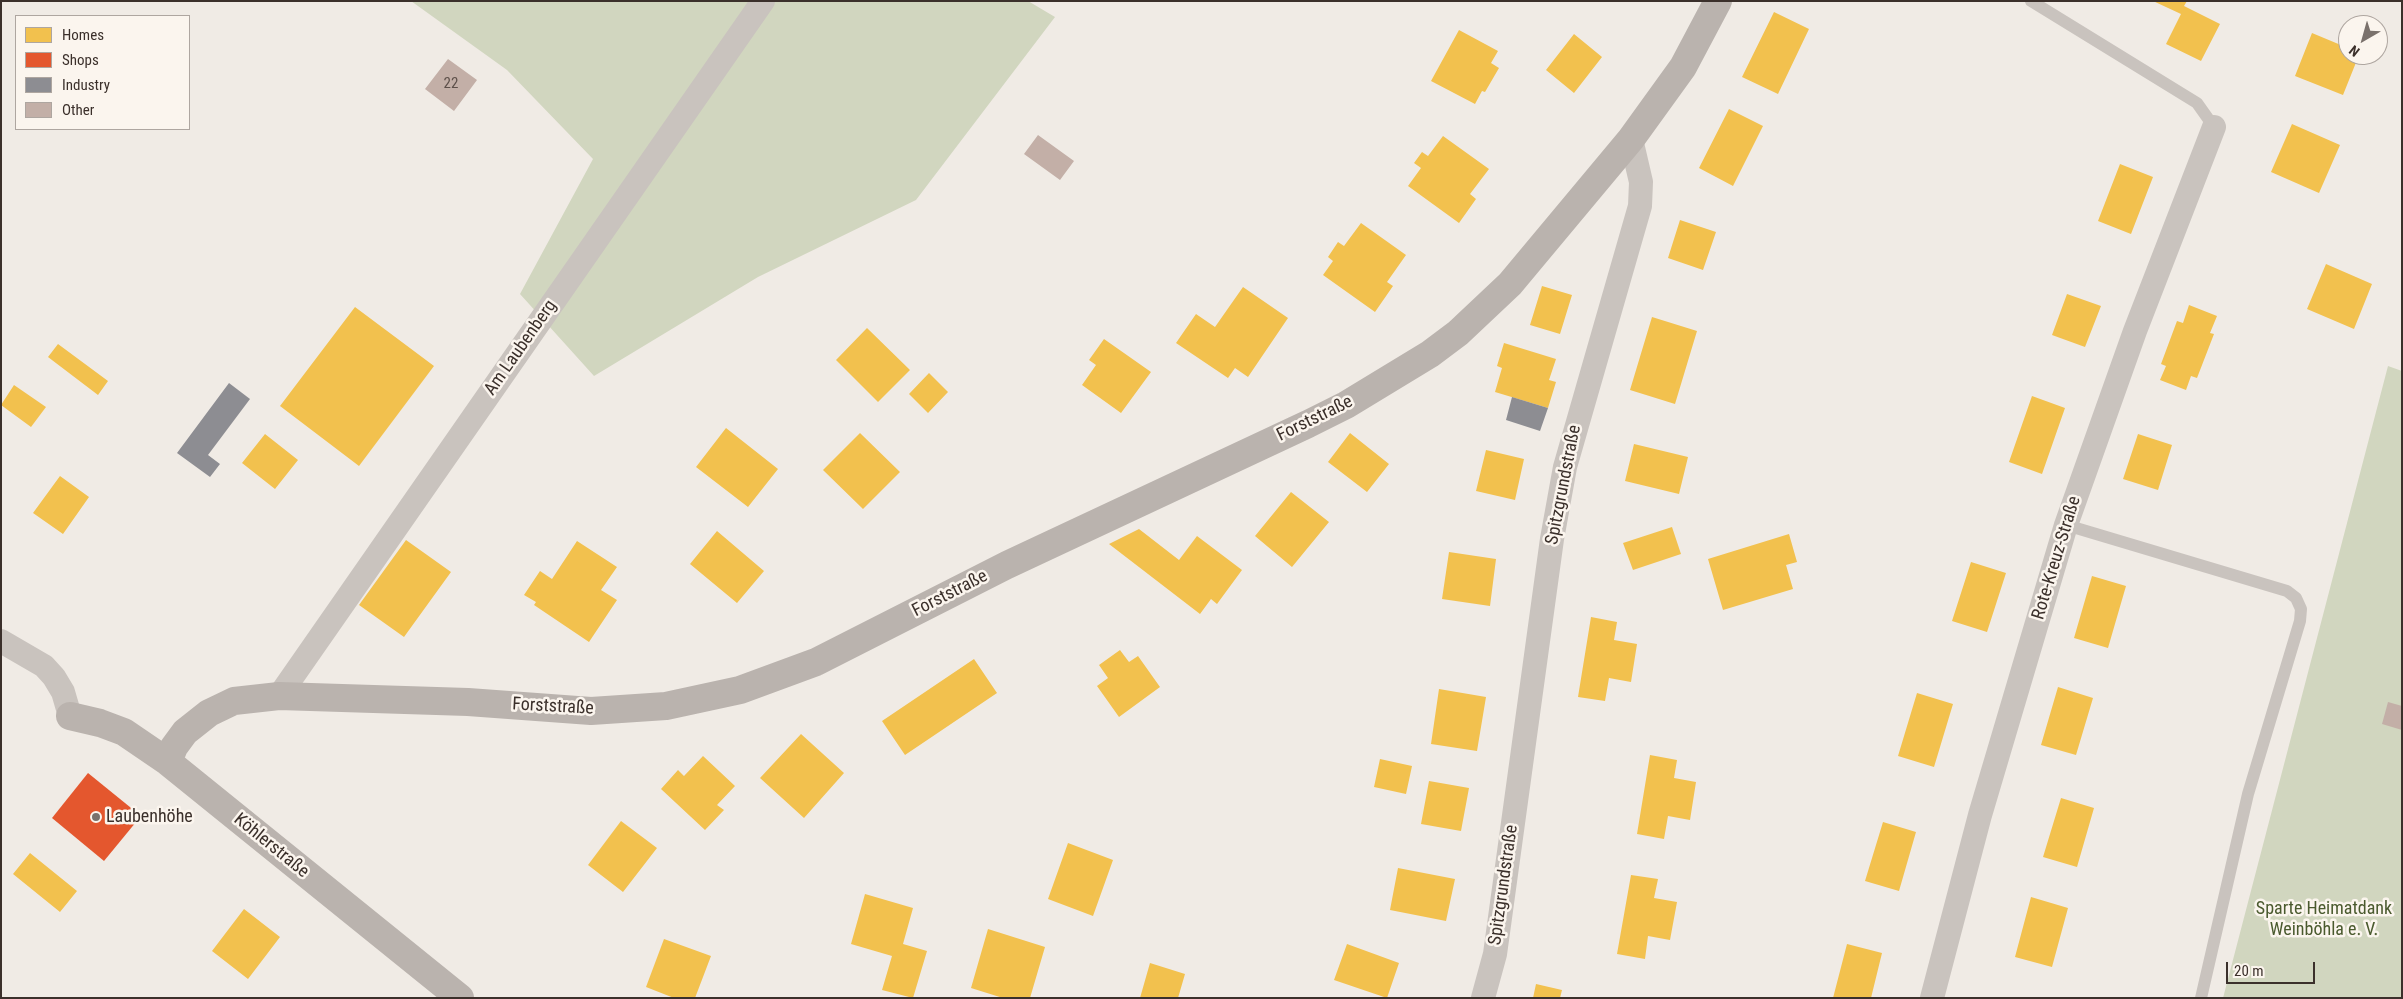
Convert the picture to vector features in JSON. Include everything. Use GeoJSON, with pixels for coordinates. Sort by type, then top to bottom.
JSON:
{"type":"FeatureCollection","features":[{"type":"Feature","properties":{"kind":"street","name":"Am Laubenberg"},"geometry":{"type":"LineString","coordinates":[[278,696],[763,1]]}},
{"type":"Feature","properties":{"kind":"street"},"geometry":{"type":"LineString","coordinates":[[1632,139],[1683,67],[1718,1]]}},
{"type":"Feature","properties":{"kind":"street","name":"Rote-Kreuz-Straße"},"geometry":{"type":"LineString","coordinates":[[1932,998],[1980,815],[2066,524],[2135,331],[2214,127]]}},
{"type":"Feature","properties":{"kind":"street","name":"Forststraße"},"geometry":{"type":"LineString","coordinates":[[168,762],[174,747],[185,732],[209,713],[234,701],[278,696],[468,702],[590,711],[666,706],[740,690],[782,676],[824,657],[1007,565],[1316,420],[1375,389],[1430,354],[1458,332],[1510,284],[1632,139]]}},
{"type":"Feature","properties":{"kind":"street","name":"Spitzgrundstraße"},"geometry":{"type":"LineString","coordinates":[[1484,998],[1495,954],[1552,539],[1565,467],[1640,206],[1641,182],[1632,139]]}},
{"type":"Feature","properties":{"kind":"street"},"geometry":{"type":"LineString","coordinates":[[1,641],[44,666],[54,677],[62,692],[70,716]]}},
{"type":"Feature","properties":{"kind":"street","name":"Köhlerstraße"},"geometry":{"type":"LineString","coordinates":[[70,716],[100,723],[124,732],[168,762],[460,998]]}},
{"type":"Feature","properties":{"kind":"lane"},"geometry":{"type":"LineString","coordinates":[[2031,1],[2197,102],[2214,127]]}},
{"type":"Feature","properties":{"kind":"lane"},"geometry":{"type":"LineString","coordinates":[[2066,524],[2287,591],[2296,598],[2301,609],[2300,621],[2248,794],[2201,998]]}},
{"type":"Feature","properties":{"kind":"green space"},"geometry":{"type":"Polygon","coordinates":[[[411,1],[1028,1],[1055,17],[916,200],[758,277],[594,376],[520,294],[593,159],[507,70],[411,1]]]}},
{"type":"Feature","properties":{"kind":"green space","name":"Sparte Heimatdank Weinböhla e. V."},"geometry":{"type":"Polygon","coordinates":[[[2388,366],[2402,371],[2402,998],[2223,998],[2388,366]]]}},
{"type":"Feature","properties":{"kind":"building: Homes"},"geometry":{"type":"Polygon","coordinates":[[[2153,1],[2187,1],[2184,6],[2220,24],[2201,61],[2166,44],[2181,14],[2153,1]]]}},
{"type":"Feature","properties":{"kind":"building: Homes"},"geometry":{"type":"Polygon","coordinates":[[[1774,12],[1809,29],[1778,94],[1742,77],[1774,12]]]}},
{"type":"Feature","properties":{"kind":"building: Homes"},"geometry":{"type":"Polygon","coordinates":[[[1459,30],[1498,51],[1491,63],[1499,68],[1485,92],[1482,91],[1475,104],[1431,81],[1459,30]]]}},
{"type":"Feature","properties":{"kind":"building: Homes"},"geometry":{"type":"Polygon","coordinates":[[[2312,33],[2338,44],[2338,65],[2355,65],[2343,95],[2295,76],[2312,33]]]}},
{"type":"Feature","properties":{"kind":"building: Homes"},"geometry":{"type":"Polygon","coordinates":[[[1574,34],[1602,57],[1574,93],[1546,70],[1574,34]]]}},
{"type":"Feature","properties":{"kind":"building: Homes"},"geometry":{"type":"Polygon","coordinates":[[[1729,109],[1763,126],[1733,186],[1699,168],[1729,109]]]}},
{"type":"Feature","properties":{"kind":"building: Homes"},"geometry":{"type":"Polygon","coordinates":[[[2292,124],[2340,145],[2319,193],[2271,172],[2292,124]]]}},
{"type":"Feature","properties":{"kind":"building: Homes"},"geometry":{"type":"Polygon","coordinates":[[[1443,136],[1489,169],[1470,194],[1476,199],[1459,223],[1408,186],[1421,168],[1414,163],[1422,152],[1428,156],[1443,136]]]}},
{"type":"Feature","properties":{"kind":"building: Homes"},"geometry":{"type":"Polygon","coordinates":[[[2120,164],[2153,177],[2131,234],[2098,221],[2120,164]]]}},
{"type":"Feature","properties":{"kind":"building: Homes"},"geometry":{"type":"Polygon","coordinates":[[[1680,220],[1716,232],[1703,270],[1668,258],[1680,220]]]}},
{"type":"Feature","properties":{"kind":"building: Homes"},"geometry":{"type":"Polygon","coordinates":[[[1361,223],[1406,255],[1387,282],[1393,286],[1375,312],[1323,275],[1333,261],[1328,257],[1338,242],[1344,246],[1361,223]]]}},
{"type":"Feature","properties":{"kind":"building: Homes"},"geometry":{"type":"Polygon","coordinates":[[[2326,264],[2372,284],[2354,329],[2307,309],[2326,264]]]}},
{"type":"Feature","properties":{"kind":"building: Homes"},"geometry":{"type":"Polygon","coordinates":[[[1542,286],[1572,295],[1560,334],[1530,325],[1542,286]]]}},
{"type":"Feature","properties":{"kind":"building: Homes"},"geometry":{"type":"Polygon","coordinates":[[[1243,287],[1288,318],[1248,377],[1235,368],[1228,378],[1176,343],[1196,314],[1215,327],[1243,287]]]}},
{"type":"Feature","properties":{"kind":"building: Homes"},"geometry":{"type":"Polygon","coordinates":[[[2067,294],[2101,306],[2085,347],[2052,335],[2067,294]]]}},
{"type":"Feature","properties":{"kind":"building: Homes"},"geometry":{"type":"Polygon","coordinates":[[[2189,305],[2217,316],[2210,333],[2214,334],[2197,378],[2191,376],[2186,390],[2160,380],[2166,366],[2161,364],[2177,321],[2183,323],[2189,305]]]}},
{"type":"Feature","properties":{"kind":"building: Homes"},"geometry":{"type":"Polygon","coordinates":[[[355,307],[434,366],[359,466],[280,406],[355,307]]]}},
{"type":"Feature","properties":{"kind":"building: Homes"},"geometry":{"type":"Polygon","coordinates":[[[1652,317],[1697,331],[1675,404],[1630,390],[1652,317]]]}},
{"type":"Feature","properties":{"kind":"building: Homes"},"geometry":{"type":"Polygon","coordinates":[[[867,328],[910,370],[878,402],[836,360],[867,328]]]}},
{"type":"Feature","properties":{"kind":"building: Homes"},"geometry":{"type":"Polygon","coordinates":[[[1104,339],[1151,372],[1121,413],[1082,385],[1096,365],[1089,360],[1104,339]]]}},
{"type":"Feature","properties":{"kind":"building: Homes"},"geometry":{"type":"Polygon","coordinates":[[[1504,343],[1556,359],[1549,380],[1556,382],[1548,408],[1495,392],[1502,368],[1497,366],[1504,343]]]}},
{"type":"Feature","properties":{"kind":"building: Homes"},"geometry":{"type":"Polygon","coordinates":[[[58,344],[108,381],[98,395],[48,357],[58,344]]]}},
{"type":"Feature","properties":{"kind":"building: Homes"},"geometry":{"type":"Polygon","coordinates":[[[929,373],[948,392],[928,413],[909,394],[929,373]]]}},
{"type":"Feature","properties":{"kind":"building: Homes"},"geometry":{"type":"Polygon","coordinates":[[[14,385],[46,407],[31,427],[1,405],[14,385]]]}},
{"type":"Feature","properties":{"kind":"building: Homes"},"geometry":{"type":"Polygon","coordinates":[[[2032,396],[2065,408],[2042,474],[2009,462],[2032,396]]]}},
{"type":"Feature","properties":{"kind":"building: Homes"},"geometry":{"type":"Polygon","coordinates":[[[726,428],[778,469],[748,507],[696,467],[726,428]]]}},
{"type":"Feature","properties":{"kind":"building: Homes"},"geometry":{"type":"Polygon","coordinates":[[[860,433],[900,472],[863,509],[823,470],[860,433]]]}},
{"type":"Feature","properties":{"kind":"building: Homes"},"geometry":{"type":"Polygon","coordinates":[[[1350,433],[1389,464],[1367,492],[1328,462],[1350,433]]]}},
{"type":"Feature","properties":{"kind":"building: Homes"},"geometry":{"type":"Polygon","coordinates":[[[265,434],[298,460],[275,489],[242,463],[265,434]]]}},
{"type":"Feature","properties":{"kind":"building: Homes"},"geometry":{"type":"Polygon","coordinates":[[[2138,434],[2172,445],[2158,490],[2123,479],[2138,434]]]}},
{"type":"Feature","properties":{"kind":"building: Homes"},"geometry":{"type":"Polygon","coordinates":[[[1634,444],[1688,457],[1679,494],[1625,481],[1634,444]]]}},
{"type":"Feature","properties":{"kind":"building: Homes"},"geometry":{"type":"Polygon","coordinates":[[[1486,450],[1524,459],[1515,500],[1476,491],[1486,450]]]}},
{"type":"Feature","properties":{"kind":"building: Homes"},"geometry":{"type":"Polygon","coordinates":[[[60,476],[89,497],[63,534],[33,513],[60,476]]]}},
{"type":"Feature","properties":{"kind":"building: Homes"},"geometry":{"type":"Polygon","coordinates":[[[1291,492],[1329,522],[1292,567],[1255,536],[1291,492]]]}},
{"type":"Feature","properties":{"kind":"building: Homes"},"geometry":{"type":"Polygon","coordinates":[[[1672,527],[1681,554],[1633,570],[1623,543],[1672,527]]]}},
{"type":"Feature","properties":{"kind":"building: Homes"},"geometry":{"type":"Polygon","coordinates":[[[1139,529],[1179,560],[1197,536],[1242,570],[1217,604],[1211,599],[1200,614],[1109,544],[1139,529]]]}},
{"type":"Feature","properties":{"kind":"building: Homes"},"geometry":{"type":"Polygon","coordinates":[[[717,531],[764,571],[737,603],[690,564],[717,531]]]}},
{"type":"Feature","properties":{"kind":"building: Homes"},"geometry":{"type":"Polygon","coordinates":[[[1789,534],[1797,562],[1786,565],[1793,589],[1723,610],[1708,559],[1789,534]]]}},
{"type":"Feature","properties":{"kind":"building: Homes"},"geometry":{"type":"Polygon","coordinates":[[[406,540],[451,572],[404,637],[359,605],[406,540]]]}},
{"type":"Feature","properties":{"kind":"building: Homes"},"geometry":{"type":"Polygon","coordinates":[[[577,541],[617,567],[601,590],[617,600],[589,642],[534,605],[536,602],[524,595],[540,571],[552,579],[577,541]]]}},
{"type":"Feature","properties":{"kind":"building: Homes"},"geometry":{"type":"Polygon","coordinates":[[[1449,552],[1496,559],[1490,606],[1442,599],[1449,552]]]}},
{"type":"Feature","properties":{"kind":"building: Homes"},"geometry":{"type":"Polygon","coordinates":[[[1971,562],[2006,573],[1987,632],[1952,621],[1971,562]]]}},
{"type":"Feature","properties":{"kind":"building: Homes"},"geometry":{"type":"Polygon","coordinates":[[[2092,576],[2126,586],[2108,648],[2074,638],[2092,576]]]}},
{"type":"Feature","properties":{"kind":"building: Homes"},"geometry":{"type":"Polygon","coordinates":[[[1591,617],[1617,622],[1614,640],[1637,644],[1631,682],[1609,678],[1605,701],[1578,697],[1591,617]]]}},
{"type":"Feature","properties":{"kind":"building: Homes"},"geometry":{"type":"Polygon","coordinates":[[[1120,650],[1129,662],[1138,656],[1160,687],[1119,717],[1097,686],[1108,678],[1099,665],[1120,650]]]}},
{"type":"Feature","properties":{"kind":"building: Homes"},"geometry":{"type":"Polygon","coordinates":[[[974,659],[997,693],[905,755],[882,721],[974,659]]]}},
{"type":"Feature","properties":{"kind":"building: Homes"},"geometry":{"type":"Polygon","coordinates":[[[2058,687],[2093,698],[2076,755],[2041,745],[2058,687]]]}},
{"type":"Feature","properties":{"kind":"building: Homes"},"geometry":{"type":"Polygon","coordinates":[[[1439,689],[1486,697],[1477,751],[1431,744],[1439,689]]]}},
{"type":"Feature","properties":{"kind":"building: Homes"},"geometry":{"type":"Polygon","coordinates":[[[1917,693],[1953,704],[1934,767],[1898,756],[1917,693]]]}},
{"type":"Feature","properties":{"kind":"building: Homes"},"geometry":{"type":"Polygon","coordinates":[[[801,734],[844,773],[804,818],[760,778],[801,734]]]}},
{"type":"Feature","properties":{"kind":"building: Homes"},"geometry":{"type":"Polygon","coordinates":[[[1650,755],[1677,760],[1674,778],[1696,782],[1690,820],[1668,816],[1664,839],[1637,834],[1650,755]]]}},
{"type":"Feature","properties":{"kind":"building: Homes"},"geometry":{"type":"Polygon","coordinates":[[[703,756],[735,786],[717,805],[724,810],[705,830],[661,789],[678,770],[684,776],[703,756]]]}},
{"type":"Feature","properties":{"kind":"building: Homes"},"geometry":{"type":"Polygon","coordinates":[[[1380,759],[1412,766],[1406,794],[1374,787],[1380,759]]]}},
{"type":"Feature","properties":{"kind":"building: Homes"},"geometry":{"type":"Polygon","coordinates":[[[1429,781],[1469,788],[1461,831],[1421,824],[1429,781]]]}},
{"type":"Feature","properties":{"kind":"building: Homes"},"geometry":{"type":"Polygon","coordinates":[[[2061,798],[2094,808],[2077,867],[2043,857],[2061,798]]]}},
{"type":"Feature","properties":{"kind":"building: Homes"},"geometry":{"type":"Polygon","coordinates":[[[621,821],[657,848],[623,892],[588,865],[621,821]]]}},
{"type":"Feature","properties":{"kind":"building: Homes"},"geometry":{"type":"Polygon","coordinates":[[[1883,822],[1916,832],[1899,891],[1865,881],[1883,822]]]}},
{"type":"Feature","properties":{"kind":"building: Homes"},"geometry":{"type":"Polygon","coordinates":[[[1068,843],[1113,860],[1093,916],[1048,899],[1068,843]]]}},
{"type":"Feature","properties":{"kind":"building: Homes"},"geometry":{"type":"Polygon","coordinates":[[[30,853],[77,891],[60,912],[13,874],[30,853]]]}},
{"type":"Feature","properties":{"kind":"building: Homes"},"geometry":{"type":"Polygon","coordinates":[[[1398,868],[1455,879],[1446,921],[1390,910],[1398,868]]]}},
{"type":"Feature","properties":{"kind":"building: Homes"},"geometry":{"type":"Polygon","coordinates":[[[1631,875],[1658,879],[1654,898],[1677,902],[1670,940],[1648,936],[1645,959],[1617,954],[1631,875]]]}},
{"type":"Feature","properties":{"kind":"building: Homes"},"geometry":{"type":"Polygon","coordinates":[[[865,894],[913,908],[903,944],[927,951],[913,998],[882,990],[892,956],[851,944],[865,894]]]}},
{"type":"Feature","properties":{"kind":"building: Homes"},"geometry":{"type":"Polygon","coordinates":[[[2031,897],[2068,908],[2052,967],[2015,957],[2031,897]]]}},
{"type":"Feature","properties":{"kind":"building: Homes"},"geometry":{"type":"Polygon","coordinates":[[[244,909],[280,937],[248,979],[212,951],[244,909]]]}},
{"type":"Feature","properties":{"kind":"building: Homes"},"geometry":{"type":"Polygon","coordinates":[[[988,929],[1045,947],[1030,998],[1003,998],[971,988],[988,929]]]}},
{"type":"Feature","properties":{"kind":"building: Homes"},"geometry":{"type":"Polygon","coordinates":[[[664,939],[711,956],[695,998],[674,998],[646,987],[664,939]]]}},
{"type":"Feature","properties":{"kind":"building: Homes"},"geometry":{"type":"Polygon","coordinates":[[[1347,944],[1399,963],[1387,998],[1334,980],[1347,944]]]}},
{"type":"Feature","properties":{"kind":"building: Homes"},"geometry":{"type":"Polygon","coordinates":[[[1847,944],[1882,953],[1871,998],[1833,998],[1847,944]]]}},
{"type":"Feature","properties":{"kind":"building: Homes"},"geometry":{"type":"Polygon","coordinates":[[[1150,963],[1185,974],[1178,998],[1140,998],[1150,963]]]}},
{"type":"Feature","properties":{"kind":"building: Homes"},"geometry":{"type":"Polygon","coordinates":[[[1536,984],[1562,990],[1560,998],[1533,998],[1536,984]]]}},
{"type":"Feature","properties":{"kind":"building: Shops","name":"Laubenhöhe"},"geometry":{"type":"Polygon","coordinates":[[[88,773],[141,816],[104,861],[52,818],[88,773]]]}},
{"type":"Feature","properties":{"kind":"building: Industry"},"geometry":{"type":"Polygon","coordinates":[[[229,383],[250,399],[208,455],[220,464],[210,477],[177,453],[229,383]]]}},
{"type":"Feature","properties":{"kind":"building: Industry"},"geometry":{"type":"Polygon","coordinates":[[[1512,397],[1548,408],[1540,431],[1506,420],[1512,397]]]}},
{"type":"Feature","properties":{"kind":"building: Other"},"geometry":{"type":"Polygon","coordinates":[[[448,59],[477,80],[454,111],[425,89],[448,59]]]}},
{"type":"Feature","properties":{"kind":"building: Other"},"geometry":{"type":"Polygon","coordinates":[[[1038,135],[1074,161],[1060,180],[1024,154],[1038,135]]]}},
{"type":"Feature","properties":{"kind":"building: Other"},"geometry":{"type":"Polygon","coordinates":[[[2388,702],[2402,706],[2402,730],[2382,724],[2388,702]]]}},
{"type":"Feature","properties":{"kind":"place","name":"Laubenhöhe"},"geometry":{"type":"Point","coordinates":[96,817]}}]}
